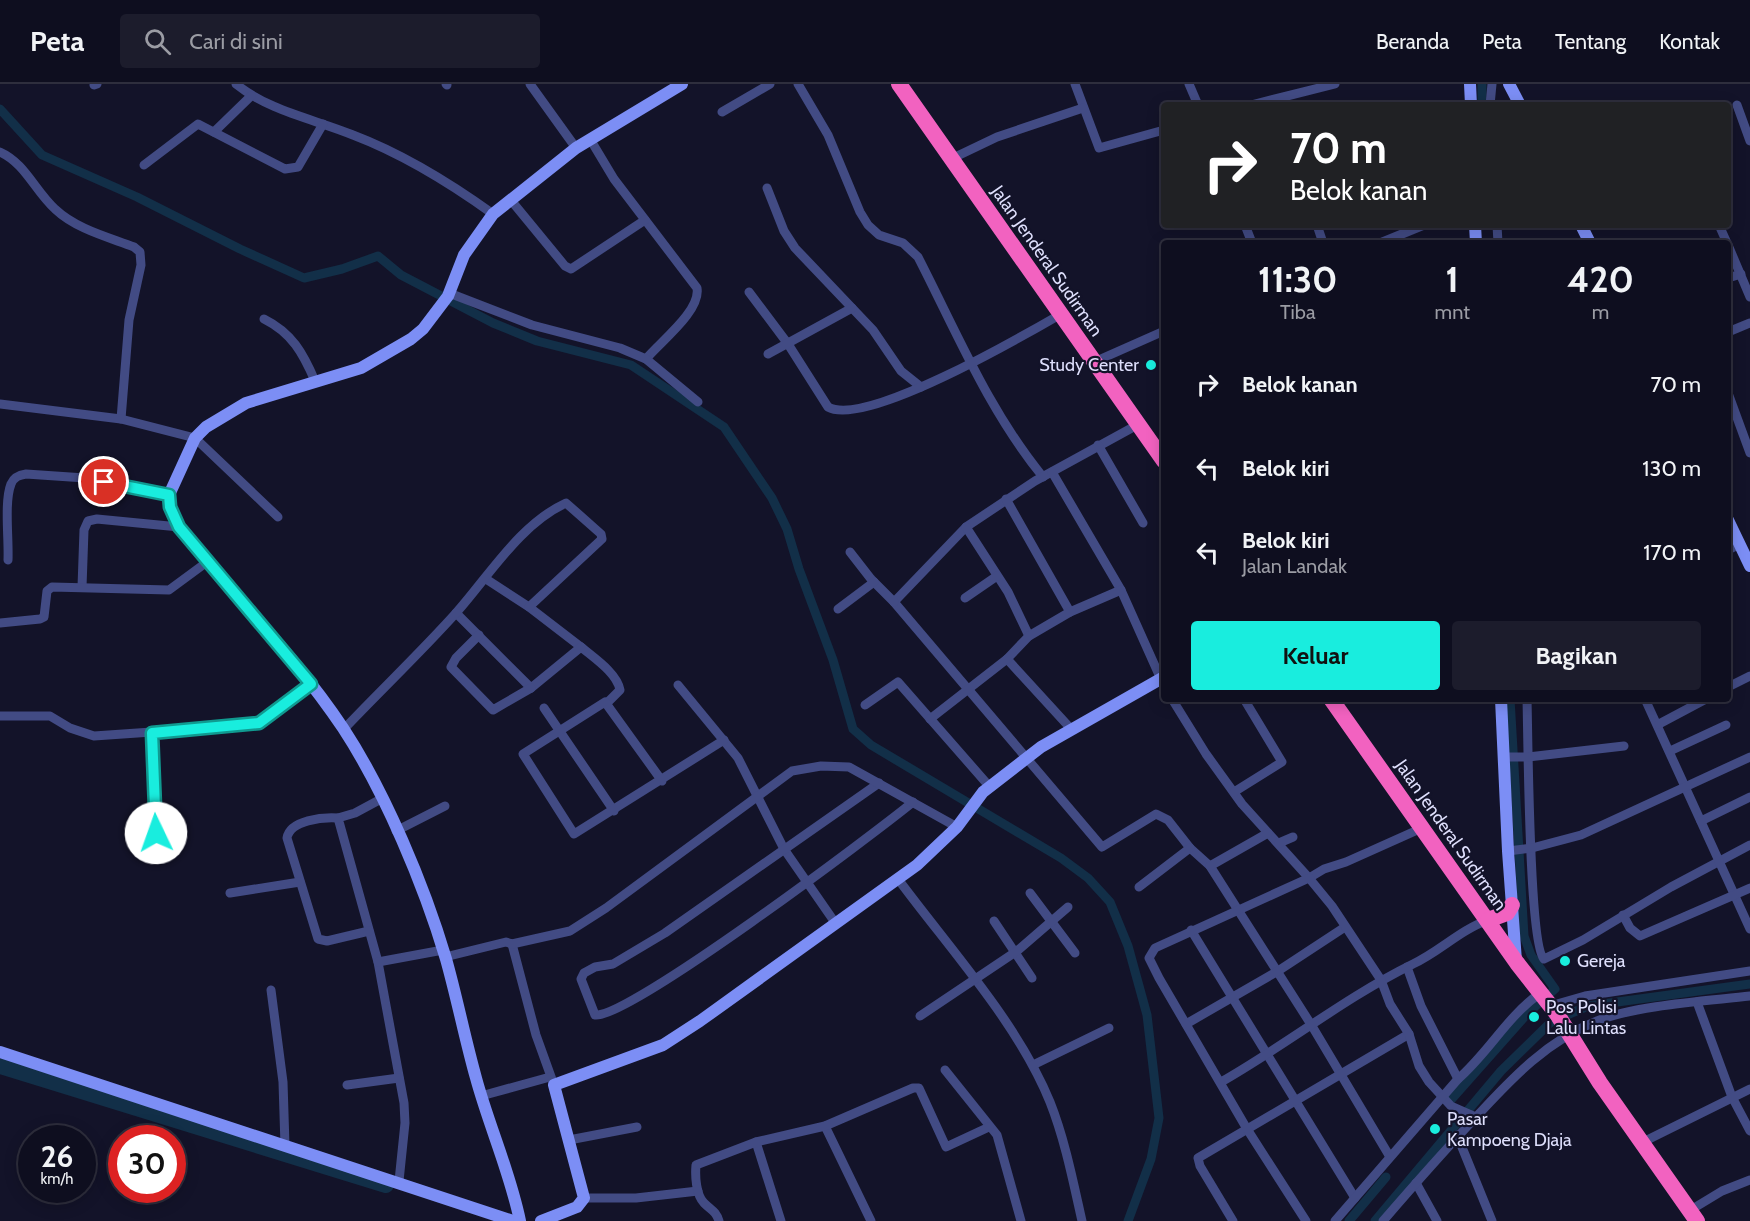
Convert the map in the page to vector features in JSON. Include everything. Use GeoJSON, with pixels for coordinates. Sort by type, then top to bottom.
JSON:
{"type":"FeatureCollection","features":[{"type":"Feature","properties":{"kind":"highway","name":"Jalan Jenderal Sudirman"},"geometry":{"type":"LineString","coordinates":[[899,84],[1161,456]]}},
{"type":"Feature","properties":{"kind":"highway","name":"Jalan Jenderal Sudirman"},"geometry":{"type":"LineString","coordinates":[[1337,702],[1516,963],[1570,1034],[1600,1083],[1693,1216]]}},
{"type":"Feature","properties":{"kind":"highway"},"geometry":{"type":"LineString","coordinates":[[1488,920],[1507,913],[1512,905]]}},
{"type":"Feature","properties":{"kind":"street"},"geometry":{"type":"LineString","coordinates":[[236,84],[251,96],[383,148],[455,187],[493,214]]}},
{"type":"Feature","properties":{"kind":"street"},"geometry":{"type":"LineString","coordinates":[[530,84],[576,148]]}},
{"type":"Feature","properties":{"kind":"street"},"geometry":{"type":"LineString","coordinates":[[520,1221],[481,1096],[444,954],[396,831],[381,799],[344,729],[311,684],[179,527],[170,507],[169,495],[195,438],[216,420],[246,403],[361,368],[392,351],[423,329],[455,297],[464,255],[493,214],[576,148],[682,84]]}},
{"type":"Feature","properties":{"kind":"street"},"geometry":{"type":"LineString","coordinates":[[722,112],[770,84]]}},
{"type":"Feature","properties":{"kind":"street"},"geometry":{"type":"LineString","coordinates":[[798,84],[828,135],[860,212],[879,235],[903,243],[915,253],[970,362],[1011,435],[1048,475],[1120,590],[1161,677]]}},
{"type":"Feature","properties":{"kind":"street"},"geometry":{"type":"LineString","coordinates":[[1075,84],[1099,148],[1161,131]]}},
{"type":"Feature","properties":{"kind":"street"},"geometry":{"type":"LineString","coordinates":[[1189,84],[1197,102]]}},
{"type":"Feature","properties":{"kind":"street"},"geometry":{"type":"LineString","coordinates":[[1263,102],[1335,84]]}},
{"type":"Feature","properties":{"kind":"street"},"geometry":{"type":"LineString","coordinates":[[1470,84],[1471,102]]}},
{"type":"Feature","properties":{"kind":"street"},"geometry":{"type":"LineString","coordinates":[[1490,102],[1492,84]]}},
{"type":"Feature","properties":{"kind":"street"},"geometry":{"type":"LineString","coordinates":[[1509,84],[1518,102]]}},
{"type":"Feature","properties":{"kind":"street"},"geometry":{"type":"LineString","coordinates":[[214,132],[251,96]]}},
{"type":"Feature","properties":{"kind":"street"},"geometry":{"type":"LineString","coordinates":[[1737,105],[1750,141]]}},
{"type":"Feature","properties":{"kind":"street"},"geometry":{"type":"LineString","coordinates":[[951,159],[987,140],[1083,108]]}},
{"type":"Feature","properties":{"kind":"street"},"geometry":{"type":"LineString","coordinates":[[144,165],[192,126],[202,125],[285,169],[293,170],[302,160],[323,124]]}},
{"type":"Feature","properties":{"kind":"street"},"geometry":{"type":"LineString","coordinates":[[590,139],[614,179],[698,292],[698,298],[690,312],[646,359]]}},
{"type":"Feature","properties":{"kind":"street"},"geometry":{"type":"LineString","coordinates":[[0,152],[20,166],[47,201],[65,217],[77,225],[134,247],[140,252],[141,265],[129,320],[121,419]]}},
{"type":"Feature","properties":{"kind":"street"},"geometry":{"type":"LineString","coordinates":[[767,188],[784,231],[795,248],[873,330],[901,370],[921,387]]}},
{"type":"Feature","properties":{"kind":"street"},"geometry":{"type":"LineString","coordinates":[[510,199],[565,266],[571,269],[593,257],[645,220]]}},
{"type":"Feature","properties":{"kind":"street"},"geometry":{"type":"LineString","coordinates":[[1387,240],[1417,228]]}},
{"type":"Feature","properties":{"kind":"street"},"geometry":{"type":"LineString","coordinates":[[1731,253],[1750,297]]}},
{"type":"Feature","properties":{"kind":"street"},"geometry":{"type":"LineString","coordinates":[[1731,277],[1741,274]]}},
{"type":"Feature","properties":{"kind":"street"},"geometry":{"type":"LineString","coordinates":[[749,292],[788,344],[814,388],[828,407],[834,410],[867,407],[921,387],[1061,314]]}},
{"type":"Feature","properties":{"kind":"street"},"geometry":{"type":"LineString","coordinates":[[455,297],[532,325],[620,348],[646,359],[698,402]]}},
{"type":"Feature","properties":{"kind":"street"},"geometry":{"type":"LineString","coordinates":[[768,354],[852,308]]}},
{"type":"Feature","properties":{"kind":"street"},"geometry":{"type":"LineString","coordinates":[[264,319],[284,330],[293,339],[315,381]]}},
{"type":"Feature","properties":{"kind":"street"},"geometry":{"type":"LineString","coordinates":[[1731,331],[1750,323]]}},
{"type":"Feature","properties":{"kind":"street"},"geometry":{"type":"LineString","coordinates":[[1095,363],[1111,353],[1161,332]]}},
{"type":"Feature","properties":{"kind":"street"},"geometry":{"type":"LineString","coordinates":[[1731,401],[1750,453]]}},
{"type":"Feature","properties":{"kind":"street"},"geometry":{"type":"LineString","coordinates":[[0,404],[121,419],[195,438],[278,517]]}},
{"type":"Feature","properties":{"kind":"street"},"geometry":{"type":"LineString","coordinates":[[894,602],[966,527],[1006,499],[1138,424]]}},
{"type":"Feature","properties":{"kind":"street"},"geometry":{"type":"LineString","coordinates":[[1098,445],[1143,523]]}},
{"type":"Feature","properties":{"kind":"street"},"geometry":{"type":"LineString","coordinates":[[8,560],[11,483],[17,476],[26,474],[85,478],[169,495]]}},
{"type":"Feature","properties":{"kind":"street"},"geometry":{"type":"LineString","coordinates":[[1006,499],[1070,612]]}},
{"type":"Feature","properties":{"kind":"street"},"geometry":{"type":"LineString","coordinates":[[344,729],[456,613],[540,519],[567,503],[601,534],[602,539],[529,607]]}},
{"type":"Feature","properties":{"kind":"street"},"geometry":{"type":"LineString","coordinates":[[82,587],[84,530],[88,521],[97,519],[179,527]]}},
{"type":"Feature","properties":{"kind":"street"},"geometry":{"type":"LineString","coordinates":[[1731,526],[1750,566]]}},
{"type":"Feature","properties":{"kind":"street"},"geometry":{"type":"LineString","coordinates":[[966,527],[997,576],[1029,636]]}},
{"type":"Feature","properties":{"kind":"street"},"geometry":{"type":"LineString","coordinates":[[1731,548],[1740,544]]}},
{"type":"Feature","properties":{"kind":"street"},"geometry":{"type":"LineString","coordinates":[[850,552],[1102,848],[1156,814],[1168,820],[1190,848],[1210,866],[1278,971],[1390,1157]]}},
{"type":"Feature","properties":{"kind":"street"},"geometry":{"type":"LineString","coordinates":[[0,623],[44,617],[48,588],[169,590],[207,562]]}},
{"type":"Feature","properties":{"kind":"street"},"geometry":{"type":"LineString","coordinates":[[965,598],[997,576]]}},
{"type":"Feature","properties":{"kind":"street"},"geometry":{"type":"LineString","coordinates":[[486,579],[529,607],[581,647],[620,686],[620,690],[607,703],[599,703],[523,754],[547,795],[574,834],[724,741]]}},
{"type":"Feature","properties":{"kind":"street"},"geometry":{"type":"LineString","coordinates":[[838,609],[874,582]]}},
{"type":"Feature","properties":{"kind":"street"},"geometry":{"type":"LineString","coordinates":[[930,719],[1007,659],[1029,636],[1070,612],[1120,590]]}},
{"type":"Feature","properties":{"kind":"street"},"geometry":{"type":"LineString","coordinates":[[456,613],[531,688]]}},
{"type":"Feature","properties":{"kind":"street"},"geometry":{"type":"LineString","coordinates":[[479,635],[456,658],[451,667],[493,710],[531,688],[581,647]]}},
{"type":"Feature","properties":{"kind":"street"},"geometry":{"type":"LineString","coordinates":[[1007,659],[1072,730]]}},
{"type":"Feature","properties":{"kind":"street"},"geometry":{"type":"LineString","coordinates":[[1731,686],[1750,676]]}},
{"type":"Feature","properties":{"kind":"street"},"geometry":{"type":"LineString","coordinates":[[865,705],[898,682],[989,786]]}},
{"type":"Feature","properties":{"kind":"street"},"geometry":{"type":"LineString","coordinates":[[481,1096],[552,1081],[663,1045],[918,865],[959,825],[978,797],[989,786],[1026,758],[1072,730],[1161,682]]}},
{"type":"Feature","properties":{"kind":"street"},"geometry":{"type":"LineString","coordinates":[[0,716],[50,716],[70,728],[94,736],[259,723],[311,684]]}},
{"type":"Feature","properties":{"kind":"street"},"geometry":{"type":"LineString","coordinates":[[678,685],[738,758],[784,849],[836,924]]}},
{"type":"Feature","properties":{"kind":"street"},"geometry":{"type":"LineString","coordinates":[[1174,702],[1234,792],[1309,878],[1381,980],[1390,1004],[1409,1034],[1419,1066],[1442,1098],[1450,1106],[1475,1117]]}},
{"type":"Feature","properties":{"kind":"street"},"geometry":{"type":"LineString","coordinates":[[1234,792],[1279,766],[1282,761],[1246,702]]}},
{"type":"Feature","properties":{"kind":"street"},"geometry":{"type":"LineString","coordinates":[[1501,702],[1508,757],[1516,963]]}},
{"type":"Feature","properties":{"kind":"street"},"geometry":{"type":"LineString","coordinates":[[1527,702],[1534,908],[1541,957],[1552,957],[1750,845]]}},
{"type":"Feature","properties":{"kind":"street"},"geometry":{"type":"LineString","coordinates":[[1648,702],[1750,929]]}},
{"type":"Feature","properties":{"kind":"street"},"geometry":{"type":"LineString","coordinates":[[1659,724],[1700,702]]}},
{"type":"Feature","properties":{"kind":"street"},"geometry":{"type":"LineString","coordinates":[[607,703],[662,781]]}},
{"type":"Feature","properties":{"kind":"street"},"geometry":{"type":"LineString","coordinates":[[544,708],[614,811]]}},
{"type":"Feature","properties":{"kind":"street"},"geometry":{"type":"LineString","coordinates":[[1670,752],[1726,725]]}},
{"type":"Feature","properties":{"kind":"street"},"geometry":{"type":"LineString","coordinates":[[152,733],[156,833]]}},
{"type":"Feature","properties":{"kind":"street"},"geometry":{"type":"LineString","coordinates":[[1508,757],[1528,757],[1624,746]]}},
{"type":"Feature","properties":{"kind":"street"},"geometry":{"type":"LineString","coordinates":[[1512,851],[1581,835],[1750,757]]}},
{"type":"Feature","properties":{"kind":"street"},"geometry":{"type":"LineString","coordinates":[[378,962],[444,954],[506,942],[512,944],[552,937],[570,931],[606,908],[792,771],[807,767],[849,767],[959,825]]}},
{"type":"Feature","properties":{"kind":"street"},"geometry":{"type":"LineString","coordinates":[[879,783],[632,954],[613,964],[595,967],[584,973],[581,979],[595,1015],[616,1008],[645,993],[732,936],[913,802]]}},
{"type":"Feature","properties":{"kind":"street"},"geometry":{"type":"LineString","coordinates":[[1701,822],[1750,797]]}},
{"type":"Feature","properties":{"kind":"street"},"geometry":{"type":"LineString","coordinates":[[369,931],[320,941],[287,838],[288,832],[293,828],[318,818],[338,818],[355,813],[381,799]]}},
{"type":"Feature","properties":{"kind":"street"},"geometry":{"type":"LineString","coordinates":[[396,831],[445,806]]}},
{"type":"Feature","properties":{"kind":"street"},"geometry":{"type":"LineString","coordinates":[[338,818],[378,962],[406,1117],[399,1181]]}},
{"type":"Feature","properties":{"kind":"street"},"geometry":{"type":"LineString","coordinates":[[1306,1221],[1247,1129],[1149,958],[1155,948],[1191,930],[1240,910],[1324,869],[1350,861],[1422,828]]}},
{"type":"Feature","properties":{"kind":"street"},"geometry":{"type":"LineString","coordinates":[[1210,866],[1268,832]]}},
{"type":"Feature","properties":{"kind":"street"},"geometry":{"type":"LineString","coordinates":[[1279,843],[1293,837]]}},
{"type":"Feature","properties":{"kind":"street"},"geometry":{"type":"LineString","coordinates":[[1138,887],[1190,848]]}},
{"type":"Feature","properties":{"kind":"street"},"geometry":{"type":"LineString","coordinates":[[898,879],[976,980],[1032,1065],[1050,1102],[1061,1135],[1082,1221]]}},
{"type":"Feature","properties":{"kind":"street"},"geometry":{"type":"LineString","coordinates":[[230,893],[300,882]]}},
{"type":"Feature","properties":{"kind":"street"},"geometry":{"type":"LineString","coordinates":[[1623,915],[1630,928],[1640,936],[1750,888]]}},
{"type":"Feature","properties":{"kind":"street"},"geometry":{"type":"LineString","coordinates":[[1030,893],[1075,953]]}},
{"type":"Feature","properties":{"kind":"street"},"geometry":{"type":"LineString","coordinates":[[920,1016],[1017,951],[1068,907]]}},
{"type":"Feature","properties":{"kind":"street"},"geometry":{"type":"LineString","coordinates":[[1221,1082],[1266,1056],[1381,980],[1407,967],[1473,926],[1488,920]]}},
{"type":"Feature","properties":{"kind":"street"},"geometry":{"type":"LineString","coordinates":[[994,921],[1017,951],[1032,978]]}},
{"type":"Feature","properties":{"kind":"street"},"geometry":{"type":"LineString","coordinates":[[1186,1024],[1278,971],[1345,927]]}},
{"type":"Feature","properties":{"kind":"street"},"geometry":{"type":"LineString","coordinates":[[1191,930],[1230,998],[1355,1198]]}},
{"type":"Feature","properties":{"kind":"street"},"geometry":{"type":"LineString","coordinates":[[512,944],[584,1198]]}},
{"type":"Feature","properties":{"kind":"street"},"geometry":{"type":"LineString","coordinates":[[1407,967],[1421,1006],[1458,1078]]}},
{"type":"Feature","properties":{"kind":"street"},"geometry":{"type":"LineString","coordinates":[[1335,1221],[1458,1078],[1473,1066],[1520,1008],[1750,971]]}},
{"type":"Feature","properties":{"kind":"street"},"geometry":{"type":"LineString","coordinates":[[271,990],[283,1082],[285,1146]]}},
{"type":"Feature","properties":{"kind":"street"},"geometry":{"type":"LineString","coordinates":[[1384,1221],[1457,1135],[1510,1078],[1570,1034],[1598,1020],[1697,1002],[1750,996]]}},
{"type":"Feature","properties":{"kind":"street"},"geometry":{"type":"LineString","coordinates":[[1697,1002],[1732,1097],[1750,1131]]}},
{"type":"Feature","properties":{"kind":"street"},"geometry":{"type":"LineString","coordinates":[[1032,1065],[1109,1028]]}},
{"type":"Feature","properties":{"kind":"street"},"geometry":{"type":"LineString","coordinates":[[1233,1221],[1197,1159],[1409,1034]]}},
{"type":"Feature","properties":{"kind":"street"},"geometry":{"type":"LineString","coordinates":[[0,1052],[399,1181],[513,1221]]}},
{"type":"Feature","properties":{"kind":"street"},"geometry":{"type":"LineString","coordinates":[[945,1070],[1000,1141],[1021,1221]]}},
{"type":"Feature","properties":{"kind":"street"},"geometry":{"type":"LineString","coordinates":[[347,1084],[399,1078]]}},
{"type":"Feature","properties":{"kind":"street"},"geometry":{"type":"LineString","coordinates":[[719,1221],[715,1211],[702,1201],[698,1191],[696,1172],[699,1162],[756,1142],[825,1126],[908,1090],[919,1088],[945,1147],[989,1127]]}},
{"type":"Feature","properties":{"kind":"street"},"geometry":{"type":"LineString","coordinates":[[1641,1143],[1750,1089]]}},
{"type":"Feature","properties":{"kind":"street"},"geometry":{"type":"LineString","coordinates":[[825,1126],[871,1221]]}},
{"type":"Feature","properties":{"kind":"street"},"geometry":{"type":"LineString","coordinates":[[569,1140],[637,1127]]}},
{"type":"Feature","properties":{"kind":"street"},"geometry":{"type":"LineString","coordinates":[[1457,1135],[1492,1221]]}},
{"type":"Feature","properties":{"kind":"street"},"geometry":{"type":"LineString","coordinates":[[756,1142],[781,1221]]}},
{"type":"Feature","properties":{"kind":"street"},"geometry":{"type":"LineString","coordinates":[[1693,1216],[1722,1191],[1750,1180]]}},
{"type":"Feature","properties":{"kind":"street"},"geometry":{"type":"LineString","coordinates":[[1416,1183],[1437,1221]]}},
{"type":"Feature","properties":{"kind":"street"},"geometry":{"type":"LineString","coordinates":[[584,1198],[636,1198],[698,1191]]}},
{"type":"Feature","properties":{"kind":"street"},"geometry":{"type":"LineString","coordinates":[[541,1221],[577,1207],[584,1198]]}},
{"type":"Feature","properties":{"kind":"waterway"},"geometry":{"type":"LineString","coordinates":[[1482,84],[1482,102]]}},
{"type":"Feature","properties":{"kind":"waterway"},"geometry":{"type":"LineString","coordinates":[[0,109],[42,155],[137,197],[240,249],[304,278],[342,269],[378,256],[401,275],[493,323],[537,341],[631,365],[724,427],[772,498],[787,529],[799,569],[833,660],[853,729],[871,745],[1061,858],[1088,878],[1110,902],[1128,946],[1147,1015],[1159,1118],[1151,1159],[1128,1221]]}},
{"type":"Feature","properties":{"kind":"waterway"},"geometry":{"type":"LineString","coordinates":[[1450,1101],[1528,1013],[1555,989],[1531,955],[1524,936],[1510,702]]}},
{"type":"Feature","properties":{"kind":"waterway"},"geometry":{"type":"LineString","coordinates":[[1375,1221],[1501,1071],[1551,1022],[1588,1006],[1750,984]]}},
{"type":"Feature","properties":{"kind":"waterway"},"geometry":{"type":"LineString","coordinates":[[0,1066],[386,1185]]}},
{"type":"Feature","properties":{"kind":"waterway"},"geometry":{"type":"LineString","coordinates":[[1349,1221],[1386,1177]]}},
{"type":"Feature","properties":{"kind":"place","name":"Study Center"},"geometry":{"type":"Point","coordinates":[1151,365]}},
{"type":"Feature","properties":{"kind":"place","name":"Gereja"},"geometry":{"type":"Point","coordinates":[1565,961]}},
{"type":"Feature","properties":{"kind":"place","name":"Pos Polisi Lalu Lintas"},"geometry":{"type":"Point","coordinates":[1534,1017]}},
{"type":"Feature","properties":{"kind":"place","name":"Pasar Kampoeng Djaja"},"geometry":{"type":"Point","coordinates":[1435,1129]}},
{"type":"Feature","properties":{"kind":"route"},"geometry":{"type":"LineString","coordinates":[[104,482],[169,495],[170,507],[179,527],[311,684],[275,713],[253,725],[152,733],[156,833]]}}]}
